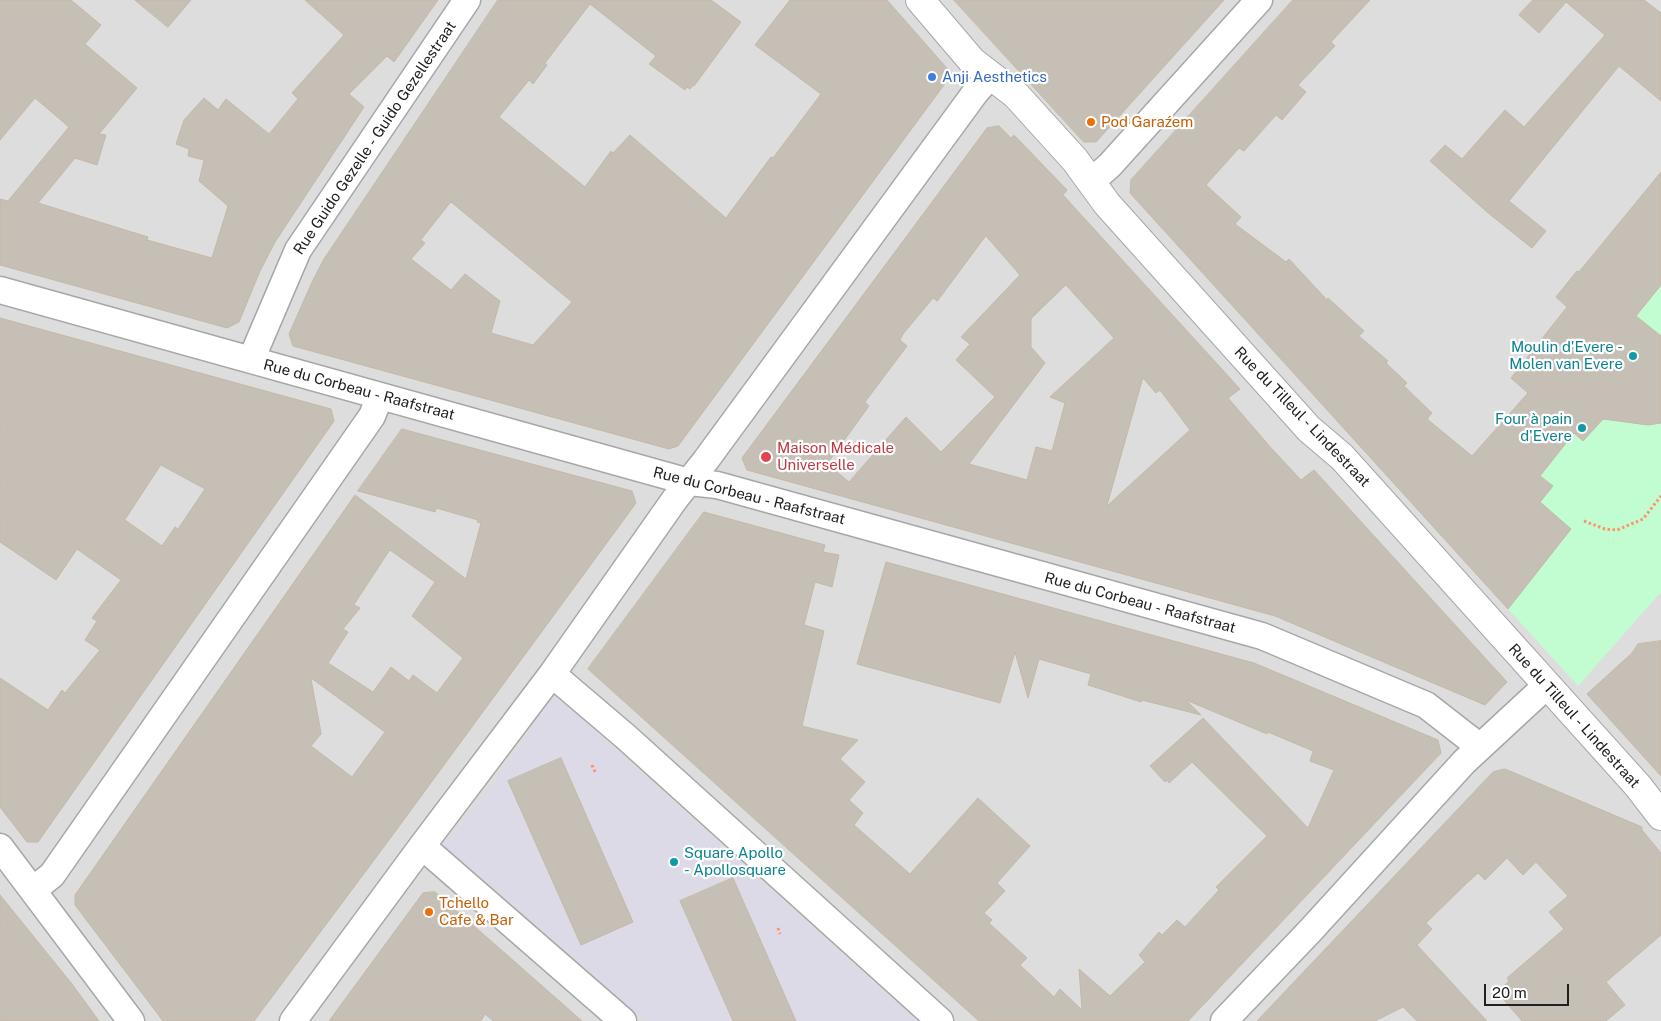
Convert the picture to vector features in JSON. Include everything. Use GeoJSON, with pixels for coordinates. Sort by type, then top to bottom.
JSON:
{"type":"FeatureCollection","features":[{"type":"Feature","properties":{"kind":"street","name":"Rue Guido Gezelle - Guido Gezellestraat"},"geometry":{"type":"LineString","coordinates":[[251,360],[298,250],[467,0]]}},
{"type":"Feature","properties":{"kind":"street","name":"Rue du Tilleul - Lindestraat"},"geometry":{"type":"LineString","coordinates":[[920,0],[972,61],[1016,95],[1075,160],[1107,204],[1309,429],[1342,457],[1546,686],[1638,786],[1661,816]]}},
{"type":"Feature","properties":{"kind":"street"},"geometry":{"type":"LineString","coordinates":[[1091,182],[1110,165],[1259,0]]}},
{"type":"Feature","properties":{"kind":"street"},"geometry":{"type":"LineString","coordinates":[[293,1021],[552,674],[675,499],[975,93],[990,76]]}},
{"type":"Feature","properties":{"kind":"street","name":"Rue du Corbeau - Raafstraat"},"geometry":{"type":"LineString","coordinates":[[0,290],[689,482],[717,485],[1262,636],[1426,705],[1480,747]]}},
{"type":"Feature","properties":{"kind":"street"},"geometry":{"type":"LineString","coordinates":[[33,890],[52,875],[372,416],[380,396]]}},
{"type":"Feature","properties":{"kind":"street"},"geometry":{"type":"LineString","coordinates":[[552,674],[626,738],[940,1021]]}},
{"type":"Feature","properties":{"kind":"street"},"geometry":{"type":"LineString","coordinates":[[1224,1021],[1310,931],[1464,762],[1546,686]]}},
{"type":"Feature","properties":{"kind":"street"},"geometry":{"type":"LineString","coordinates":[[422,846],[623,1021]]}},
{"type":"Feature","properties":{"kind":"street"},"geometry":{"type":"LineString","coordinates":[[0,847],[131,1021]]}},
{"type":"Feature","properties":{"kind":"path"},"geometry":{"type":"LineString","coordinates":[[1584,521],[1617,530],[1643,519],[1661,496]]}},
{"type":"Feature","properties":{"kind":"path"},"geometry":{"type":"LineString","coordinates":[[592,765],[596,774]]}},
{"type":"Feature","properties":{"kind":"path"},"geometry":{"type":"LineString","coordinates":[[778,928],[780,934]]}},
{"type":"Feature","properties":{"kind":"shaded area"},"geometry":{"type":"Polygon","coordinates":[[[0,0],[1661,0],[1661,1021],[0,1021],[0,0]]]}},
{"type":"Feature","properties":{"kind":"shaded area","name":"Square Apollo - Apollosquare"},"geometry":{"type":"Polygon","coordinates":[[[560,696],[574,701],[569,707],[917,1021],[796,1021],[733,878],[680,902],[733,1021],[645,1021],[470,867],[465,873],[444,852],[442,837],[446,832],[453,837],[533,727],[527,723],[547,698],[560,696]],[[560,758],[508,782],[581,945],[633,922],[560,758]]]}},
{"type":"Feature","properties":{"kind":"green space"},"geometry":{"type":"Polygon","coordinates":[[[1661,285],[1661,592],[1578,686],[1508,609],[1571,529],[1540,503],[1552,486],[1540,476],[1624,330],[1661,285]]]}},
{"type":"Feature","properties":{"kind":"building"},"geometry":{"type":"Polygon","coordinates":[[[0,0],[71,0],[101,25],[85,44],[137,88],[99,134],[106,135],[97,165],[75,158],[38,203],[148,237],[147,240],[212,258],[228,206],[199,181],[204,160],[188,156],[189,149],[176,144],[184,120],[204,98],[218,110],[226,99],[269,134],[298,99],[292,93],[344,35],[305,0],[438,0],[394,62],[387,56],[349,94],[364,107],[275,242],[260,271],[239,322],[227,328],[0,265],[0,199],[8,201],[69,127],[35,98],[0,140],[0,0]]]}},
{"type":"Feature","properties":{"kind":"building"},"geometry":{"type":"Polygon","coordinates":[[[135,0],[191,0],[168,27],[135,0]]]}},
{"type":"Feature","properties":{"kind":"building"},"geometry":{"type":"Polygon","coordinates":[[[498,0],[711,0],[741,22],[694,86],[690,89],[687,87],[685,90],[649,64],[656,56],[590,4],[545,63],[547,65],[533,84],[529,80],[499,117],[585,187],[611,151],[613,153],[630,135],[726,218],[821,94],[755,45],[790,0],[887,0],[952,74],[678,446],[669,449],[293,346],[289,334],[324,259],[498,0]],[[451,202],[421,240],[425,243],[411,259],[451,290],[465,274],[500,301],[491,333],[533,345],[572,302],[451,202]]]}},
{"type":"Feature","properties":{"kind":"building"},"geometry":{"type":"Polygon","coordinates":[[[954,0],[1224,0],[1096,142],[1084,142],[954,0]]]}},
{"type":"Feature","properties":{"kind":"building"},"geometry":{"type":"Polygon","coordinates":[[[1293,0],[1370,0],[1331,42],[1335,46],[1298,85],[1306,92],[1282,120],[1276,115],[1244,151],[1239,148],[1206,185],[1241,217],[1235,224],[1286,262],[1289,259],[1327,300],[1328,298],[1364,331],[1359,336],[1388,361],[1386,363],[1407,383],[1404,386],[1432,413],[1427,419],[1472,456],[1528,393],[1511,378],[1567,307],[1556,297],[1577,271],[1579,272],[1661,172],[1661,285],[1636,316],[1661,336],[1661,423],[1648,425],[1603,419],[1583,441],[1574,433],[1540,476],[1553,486],[1540,502],[1571,529],[1508,609],[1130,193],[1131,180],[1293,0]]]}},
{"type":"Feature","properties":{"kind":"building"},"geometry":{"type":"Polygon","coordinates":[[[1533,0],[1644,0],[1661,13],[1661,101],[1619,66],[1509,201],[1546,231],[1532,248],[1487,212],[1430,161],[1445,145],[1462,159],[1505,110],[1524,127],[1605,35],[1566,2],[1539,33],[1519,15],[1533,0]]]}},
{"type":"Feature","properties":{"kind":"building"},"geometry":{"type":"Polygon","coordinates":[[[999,126],[1011,138],[1014,135],[1067,190],[1063,195],[1240,389],[1228,398],[1272,449],[1301,480],[1314,470],[1507,682],[1485,705],[1275,616],[747,470],[742,458],[987,128],[999,126]],[[986,236],[937,301],[933,298],[903,334],[900,340],[907,346],[865,402],[869,406],[827,464],[849,482],[906,417],[941,452],[995,397],[956,360],[970,344],[961,337],[1020,275],[986,236]],[[1066,285],[1031,319],[1031,347],[1045,363],[969,464],[1027,480],[1036,447],[1052,451],[1065,403],[1050,397],[1114,338],[1066,285]],[[1143,378],[1107,506],[1190,430],[1160,390],[1156,393],[1143,378]]]}},
{"type":"Feature","properties":{"kind":"building"},"geometry":{"type":"Polygon","coordinates":[[[0,318],[331,409],[334,421],[38,842],[27,842],[0,807],[0,678],[48,710],[62,690],[65,693],[100,650],[85,640],[97,621],[92,618],[121,580],[77,549],[56,580],[0,542],[0,318]],[[161,465],[125,520],[162,546],[175,527],[178,529],[205,489],[161,465]]]}},
{"type":"Feature","properties":{"kind":"building"},"geometry":{"type":"Polygon","coordinates":[[[402,429],[632,491],[636,503],[254,1021],[163,1021],[75,905],[75,895],[355,495],[466,579],[481,523],[477,522],[478,520],[436,508],[435,512],[358,491],[402,429]],[[390,550],[354,605],[360,608],[343,629],[348,632],[328,663],[373,692],[391,667],[409,681],[413,675],[437,693],[463,658],[412,616],[435,582],[390,550]],[[311,678],[321,734],[311,746],[352,777],[385,732],[311,678]]]}},
{"type":"Feature","properties":{"kind":"building"},"geometry":{"type":"Polygon","coordinates":[[[704,512],[825,545],[823,552],[839,555],[832,587],[815,582],[804,625],[824,631],[802,726],[858,740],[840,759],[865,782],[849,800],[863,813],[854,825],[910,874],[978,798],[1030,846],[997,883],[1005,891],[984,913],[992,920],[989,923],[1027,958],[1020,965],[1054,997],[1060,989],[1082,1010],[1079,969],[1110,996],[1145,962],[1139,955],[1159,932],[1162,935],[1177,920],[1185,927],[1219,890],[1216,887],[1267,836],[1192,762],[1169,783],[1167,780],[1165,782],[1150,766],[1203,718],[1308,828],[1334,770],[1310,761],[1313,751],[1186,700],[1201,715],[1142,700],[1141,702],[1088,685],[1091,674],[1039,659],[1028,698],[1015,652],[1000,703],[857,664],[886,562],[1254,663],[1438,740],[1441,753],[1188,1021],[979,1021],[588,669],[704,512]]]}},
{"type":"Feature","properties":{"kind":"building"},"geometry":{"type":"Polygon","coordinates":[[[1661,641],[1661,776],[1587,694],[1632,653],[1638,644],[1661,641]]]}},
{"type":"Feature","properties":{"kind":"building"},"geometry":{"type":"Polygon","coordinates":[[[561,758],[633,922],[581,945],[508,781],[561,758]]]}},
{"type":"Feature","properties":{"kind":"building"},"geometry":{"type":"Polygon","coordinates":[[[1505,769],[1642,827],[1642,830],[1661,853],[1661,935],[1606,982],[1625,1005],[1606,1021],[1522,1021],[1497,992],[1509,981],[1507,978],[1564,929],[1549,912],[1568,896],[1536,862],[1523,875],[1507,858],[1485,880],[1478,873],[1467,883],[1426,923],[1432,929],[1417,945],[1487,1021],[1417,1021],[1403,1007],[1375,1021],[1257,1021],[1493,772],[1505,769]]]}},
{"type":"Feature","properties":{"kind":"building"},"geometry":{"type":"Polygon","coordinates":[[[733,878],[796,1021],[733,1021],[680,901],[733,878]]]}},
{"type":"Feature","properties":{"kind":"building"},"geometry":{"type":"Polygon","coordinates":[[[435,892],[582,1021],[493,1021],[485,1014],[481,1021],[329,1021],[423,893],[435,892]]]}},
{"type":"Feature","properties":{"kind":"building"},"geometry":{"type":"Polygon","coordinates":[[[0,895],[72,984],[99,1021],[0,1021],[0,895]]]}},
{"type":"Feature","properties":{"kind":"place","name":"Anji Aesthetics"},"geometry":{"type":"Point","coordinates":[932,77]}},
{"type":"Feature","properties":{"kind":"place","name":"Pod Garaźem"},"geometry":{"type":"Point","coordinates":[1091,122]}},
{"type":"Feature","properties":{"kind":"place","name":"Moulin d'Evere - Molen van Evere"},"geometry":{"type":"Point","coordinates":[1633,356]}},
{"type":"Feature","properties":{"kind":"place","name":"Four à pain d'Evere"},"geometry":{"type":"Point","coordinates":[1582,428]}},
{"type":"Feature","properties":{"kind":"place","name":"Maison Médicale Universelle"},"geometry":{"type":"Point","coordinates":[766,457]}},
{"type":"Feature","properties":{"kind":"place","name":"Square Apollo - Apollosquare"},"geometry":{"type":"Point","coordinates":[674,862]}},
{"type":"Feature","properties":{"kind":"place","name":"Tchello Cafe & Bar"},"geometry":{"type":"Point","coordinates":[429,912]}}]}
